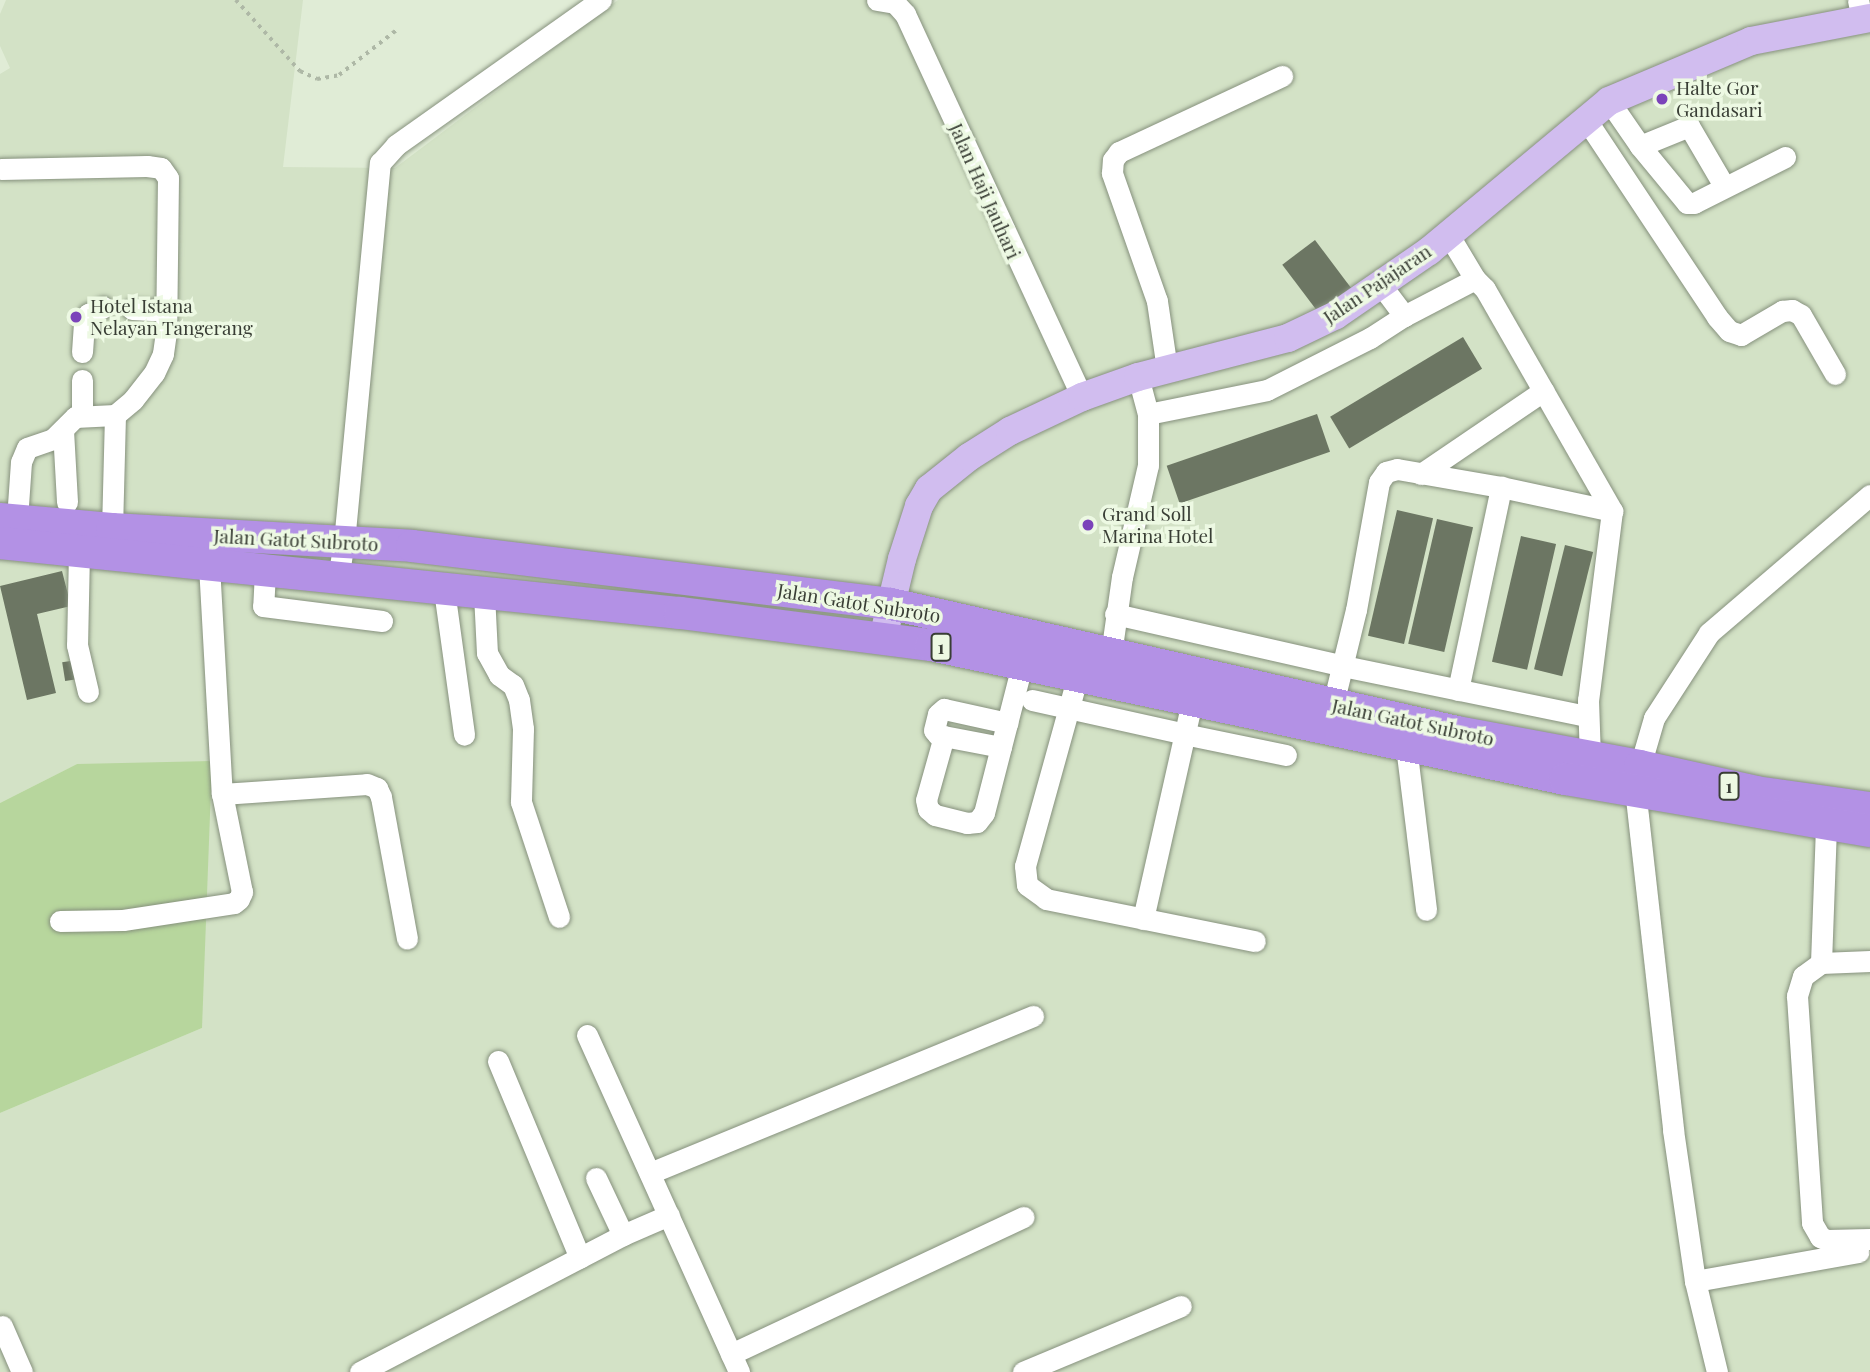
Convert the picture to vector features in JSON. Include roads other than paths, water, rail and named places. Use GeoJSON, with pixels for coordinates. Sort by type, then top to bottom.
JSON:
{"type":"FeatureCollection","features":[{"type":"Feature","properties":{"kind":"highway","name":"Jalan Gatot Subroto"},"geometry":{"type":"LineString","coordinates":[[9,512],[112,529],[412,546],[1113,631],[1333,704],[1590,758],[1637,777],[1826,826],[1870,831]]}},
{"type":"Feature","properties":{"kind":"highway","name":"Jalan Gatot Subroto"},"geometry":{"type":"LineString","coordinates":[[0,543],[680,613],[883,638],[1078,675],[1566,779],[1637,777],[1870,808]]}},
{"type":"Feature","properties":{"kind":"main road","name":"Jalan Pajajaran"},"geometry":{"type":"LineString","coordinates":[[883,638],[913,520],[929,488],[968,457],[1010,431],[1082,397],[1138,377],[1288,338],[1336,316],[1448,234],[1585,118],[1609,101],[1695,62],[1751,41],[1864,12]]}},
{"type":"Feature","properties":{"kind":"street"},"geometry":{"type":"LineString","coordinates":[[314,613],[344,542],[380,163],[396,145],[601,0]]}},
{"type":"Feature","properties":{"kind":"street","name":"Jalan Haji Jauhari"},"geometry":{"type":"LineString","coordinates":[[877,0],[895,3],[905,14],[1082,397]]}},
{"type":"Feature","properties":{"kind":"street"},"geometry":{"type":"LineString","coordinates":[[1167,369],[1157,301],[1112,173],[1113,160],[1119,152],[1282,76]]}},
{"type":"Feature","properties":{"kind":"street"},"geometry":{"type":"LineString","coordinates":[[1609,101],[1640,146],[1687,204],[1695,203],[1785,157]]}},
{"type":"Feature","properties":{"kind":"street"},"geometry":{"type":"LineString","coordinates":[[1585,118],[1717,317],[1729,331],[1741,335],[1782,311],[1792,310],[1801,315],[1835,374]]}},
{"type":"Feature","properties":{"kind":"street"},"geometry":{"type":"LineString","coordinates":[[1640,146],[1689,126],[1724,186]]}},
{"type":"Feature","properties":{"kind":"street"},"geometry":{"type":"LineString","coordinates":[[1,169],[161,168],[168,178],[163,354],[154,373],[133,400],[115,415],[82,415],[53,439],[30,445],[24,452],[9,512]]}},
{"type":"Feature","properties":{"kind":"street"},"geometry":{"type":"LineString","coordinates":[[1448,234],[1475,279],[1485,289],[1612,511],[1579,714],[1590,758]]}},
{"type":"Feature","properties":{"kind":"street"},"geometry":{"type":"LineString","coordinates":[[1148,414],[1267,390],[1370,338],[1404,316],[1475,279]]}},
{"type":"Feature","properties":{"kind":"street"},"geometry":{"type":"LineString","coordinates":[[1381,285],[1404,316]]}},
{"type":"Feature","properties":{"kind":"street"},"geometry":{"type":"LineString","coordinates":[[82,352],[84,322],[88,314],[104,307]]}},
{"type":"Feature","properties":{"kind":"street"},"geometry":{"type":"LineString","coordinates":[[132,309],[166,311]]}},
{"type":"Feature","properties":{"kind":"street"},"geometry":{"type":"LineString","coordinates":[[1138,377],[1148,414],[1145,489],[1128,551],[1113,631],[1343,666],[1579,714]]}},
{"type":"Feature","properties":{"kind":"street"},"geometry":{"type":"LineString","coordinates":[[82,380],[82,415]]}},
{"type":"Feature","properties":{"kind":"street"},"geometry":{"type":"LineString","coordinates":[[1421,474],[1543,391]]}},
{"type":"Feature","properties":{"kind":"street"},"geometry":{"type":"LineString","coordinates":[[112,529],[115,415]]}},
{"type":"Feature","properties":{"kind":"street"},"geometry":{"type":"LineString","coordinates":[[63,429],[66,502]]}},
{"type":"Feature","properties":{"kind":"street"},"geometry":{"type":"LineString","coordinates":[[1333,704],[1379,482],[1386,472],[1397,469],[1501,487],[1612,511]]}},
{"type":"Feature","properties":{"kind":"street"},"geometry":{"type":"LineString","coordinates":[[1458,690],[1501,487]]}},
{"type":"Feature","properties":{"kind":"street"},"geometry":{"type":"LineString","coordinates":[[1717,1372],[1695,1281],[1673,1130],[1637,777],[1654,718],[1709,633],[1870,495]]}},
{"type":"Feature","properties":{"kind":"street"},"geometry":{"type":"LineString","coordinates":[[79,552],[77,646],[88,692]]}},
{"type":"Feature","properties":{"kind":"street"},"geometry":{"type":"LineString","coordinates":[[60,921],[123,920],[234,903],[239,900],[242,892],[222,794],[209,565]]}},
{"type":"Feature","properties":{"kind":"street"},"geometry":{"type":"LineString","coordinates":[[265,572],[262,606],[382,621]]}},
{"type":"Feature","properties":{"kind":"street"},"geometry":{"type":"LineString","coordinates":[[444,590],[464,735]]}},
{"type":"Feature","properties":{"kind":"street"},"geometry":{"type":"LineString","coordinates":[[484,594],[487,653],[499,675],[513,685],[519,700],[523,729],[522,802],[559,917]]}},
{"type":"Feature","properties":{"kind":"street"},"geometry":{"type":"LineString","coordinates":[[944,736],[926,800],[928,809],[935,815],[967,823],[977,822],[984,813],[1001,747],[1019,711],[1026,665]]}},
{"type":"Feature","properties":{"kind":"street"},"geometry":{"type":"LineString","coordinates":[[1078,675],[1024,875],[1027,885],[1046,899],[1255,941]]}},
{"type":"Feature","properties":{"kind":"street"},"geometry":{"type":"LineString","coordinates":[[1138,918],[1189,698]]}},
{"type":"Feature","properties":{"kind":"street"},"geometry":{"type":"LineString","coordinates":[[1001,747],[944,736],[934,730],[938,713],[944,709],[1069,709],[1286,755]]}},
{"type":"Feature","properties":{"kind":"street"},"geometry":{"type":"LineString","coordinates":[[1406,746],[1426,910]]}},
{"type":"Feature","properties":{"kind":"street"},"geometry":{"type":"LineString","coordinates":[[222,794],[367,784],[377,788],[381,797],[407,939]]}},
{"type":"Feature","properties":{"kind":"street"},"geometry":{"type":"LineString","coordinates":[[1821,963],[1826,826]]}},
{"type":"Feature","properties":{"kind":"street"},"geometry":{"type":"LineString","coordinates":[[1870,961],[1821,963],[1803,976],[1797,996],[1812,1223],[1819,1237],[1827,1240],[1870,1240]]}},
{"type":"Feature","properties":{"kind":"street"},"geometry":{"type":"LineString","coordinates":[[650,1173],[1033,1016]]}},
{"type":"Feature","properties":{"kind":"street"},"geometry":{"type":"LineString","coordinates":[[587,1035],[669,1215],[731,1365],[1023,1217]]}},
{"type":"Feature","properties":{"kind":"street"},"geometry":{"type":"LineString","coordinates":[[498,1061],[580,1258]]}},
{"type":"Feature","properties":{"kind":"street"},"geometry":{"type":"LineString","coordinates":[[596,1178],[623,1235]]}},
{"type":"Feature","properties":{"kind":"street"},"geometry":{"type":"LineString","coordinates":[[360,1372],[623,1235],[669,1215]]}},
{"type":"Feature","properties":{"kind":"street"},"geometry":{"type":"LineString","coordinates":[[1695,1281],[1870,1252]]}},
{"type":"Feature","properties":{"kind":"street"},"geometry":{"type":"LineString","coordinates":[[1023,1372],[1181,1306]]}},
{"type":"Feature","properties":{"kind":"street"},"geometry":{"type":"LineString","coordinates":[[2,1326],[22,1372]]}},
{"type":"Feature","properties":{"kind":"place","name":"Halte Gor Gandasari"},"geometry":{"type":"Point","coordinates":[1662,99]}},
{"type":"Feature","properties":{"kind":"place","name":"Hotel Istana Nelayan Tangerang"},"geometry":{"type":"Point","coordinates":[76,317]}},
{"type":"Feature","properties":{"kind":"place","name":"Grand Soll Marina Hotel"},"geometry":{"type":"Point","coordinates":[1088,525]}}]}
